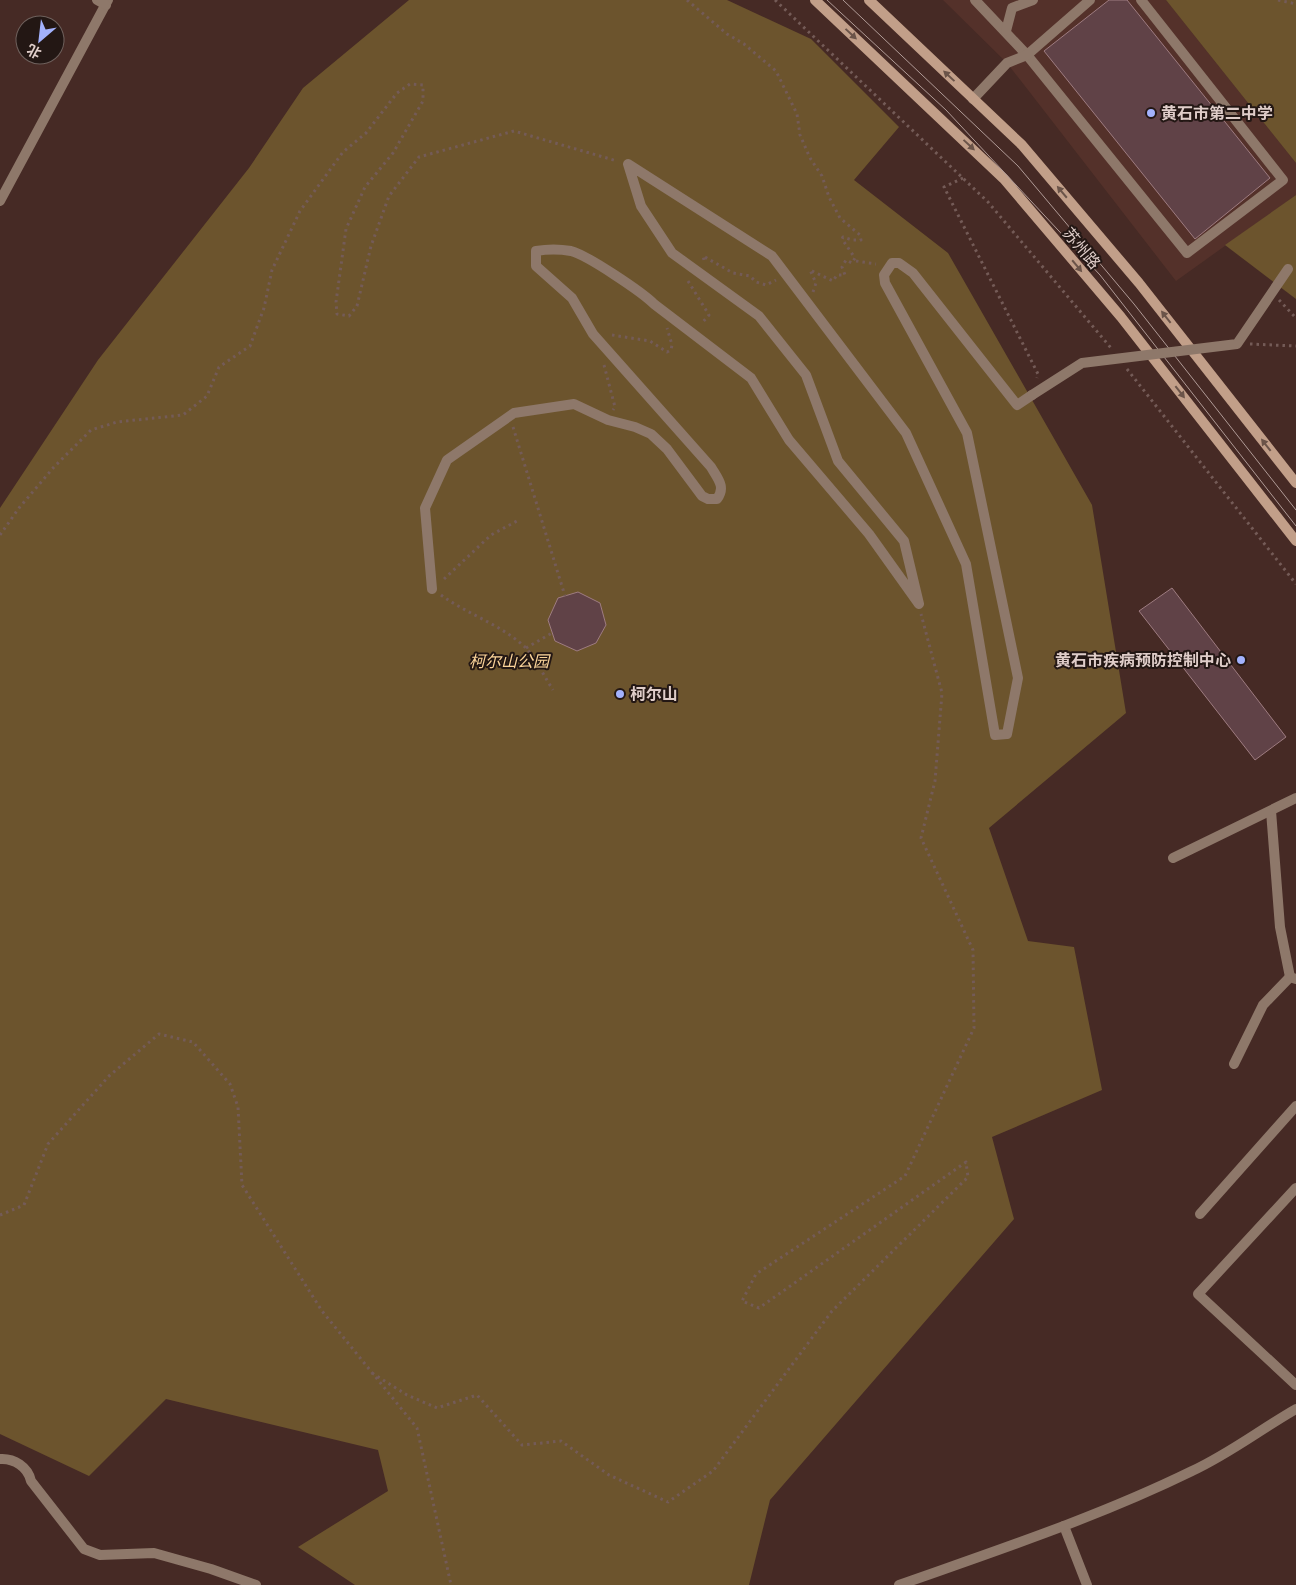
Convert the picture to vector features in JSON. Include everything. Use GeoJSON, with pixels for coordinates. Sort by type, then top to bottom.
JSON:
{"type":"FeatureCollection","features":[{"type":"Feature","properties":{"kind":"main road","name":"苏州路"},"geometry":{"type":"LineString","coordinates":[[816,0],[1004,178],[1121,317],[1296,541]]}},
{"type":"Feature","properties":{"kind":"main road","name":"苏州路"},"geometry":{"type":"LineString","coordinates":[[869,0],[1022,145],[1139,283],[1296,484]]}},
{"type":"Feature","properties":{"kind":"street"},"geometry":{"type":"LineString","coordinates":[[975,0],[1006,30],[1027,54],[1187,253],[1283,180],[1141,0]]}},
{"type":"Feature","properties":{"kind":"street"},"geometry":{"type":"LineString","coordinates":[[1006,30],[1012,8],[1033,0]]}},
{"type":"Feature","properties":{"kind":"street"},"geometry":{"type":"LineString","coordinates":[[974,99],[1007,63],[1027,54],[1090,0]]}},
{"type":"Feature","properties":{"kind":"street"},"geometry":{"type":"LineString","coordinates":[[0,202],[104,2]]}},
{"type":"Feature","properties":{"kind":"street"},"geometry":{"type":"LineString","coordinates":[[628,164],[641,206],[672,253],[759,316],[806,375],[838,460],[904,541],[919,604]]}},
{"type":"Feature","properties":{"kind":"street"},"geometry":{"type":"LineString","coordinates":[[628,164],[772,256],[906,433],[966,564],[995,735],[1008,734],[1018,678],[967,433],[885,282],[884,275],[889,267],[892,263],[899,263],[913,273],[1017,405],[1082,363],[1237,344],[1288,269]]}},
{"type":"Feature","properties":{"kind":"street"},"geometry":{"type":"LineString","coordinates":[[432,589],[425,508],[447,460],[514,413],[574,404],[608,420],[651,434],[667,449],[702,496],[708,499],[717,499],[721,493],[722,485],[712,467],[595,337],[572,298],[536,266],[536,251],[549,248],[573,252],[644,294],[751,378],[789,440],[869,534],[919,604]]}},
{"type":"Feature","properties":{"kind":"street"},"geometry":{"type":"LineString","coordinates":[[1173,858],[1296,798]]}},
{"type":"Feature","properties":{"kind":"street"},"geometry":{"type":"LineString","coordinates":[[1234,1064],[1263,1005],[1293,978],[1280,927],[1271,810]]}},
{"type":"Feature","properties":{"kind":"street"},"geometry":{"type":"LineString","coordinates":[[1200,1214],[1296,1106]]}},
{"type":"Feature","properties":{"kind":"street"},"geometry":{"type":"LineString","coordinates":[[1296,1188],[1198,1294],[1296,1386]]}},
{"type":"Feature","properties":{"kind":"street"},"geometry":{"type":"LineString","coordinates":[[899,1585],[1064,1526],[1192,1472],[1227,1453],[1296,1408]]}},
{"type":"Feature","properties":{"kind":"street"},"geometry":{"type":"LineString","coordinates":[[0,1459],[18,1463],[30,1474],[31,1481],[84,1549],[100,1555],[154,1553],[211,1569],[256,1585]]}},
{"type":"Feature","properties":{"kind":"street"},"geometry":{"type":"LineString","coordinates":[[1064,1526],[1087,1585]]}},
{"type":"Feature","properties":{"kind":"path"},"geometry":{"type":"LineString","coordinates":[[687,0],[726,34],[744,44],[776,70],[797,114],[800,135],[810,158],[822,176],[829,197],[840,218],[860,235],[861,240],[852,240],[843,236],[842,239],[856,260]]}},
{"type":"Feature","properties":{"kind":"path"},"geometry":{"type":"LineString","coordinates":[[775,0],[988,202],[1117,355]]}},
{"type":"Feature","properties":{"kind":"path"},"geometry":{"type":"LineString","coordinates":[[1278,0],[1296,4]]}},
{"type":"Feature","properties":{"kind":"path"},"geometry":{"type":"LineString","coordinates":[[0,535],[19,508],[54,467],[91,430],[118,422],[183,415],[206,396],[220,367],[250,346],[264,308],[272,270],[300,212],[343,152],[366,133],[397,94],[410,84],[423,85],[423,101],[393,153],[364,188],[346,229],[337,314],[349,316],[357,306],[370,246],[389,196],[419,157],[514,131],[628,164]]}},
{"type":"Feature","properties":{"kind":"path"},"geometry":{"type":"LineString","coordinates":[[963,178],[944,187],[1038,374],[1032,396]]}},
{"type":"Feature","properties":{"kind":"path"},"geometry":{"type":"LineString","coordinates":[[705,277],[708,271],[703,256],[733,273],[750,276],[756,282],[766,285],[779,280],[795,288]]}},
{"type":"Feature","properties":{"kind":"path"},"geometry":{"type":"LineString","coordinates":[[804,300],[813,295],[816,283],[810,270],[833,281],[837,274],[845,275],[842,267],[846,260],[852,263],[856,260],[889,267]]}},
{"type":"Feature","properties":{"kind":"path"},"geometry":{"type":"LineString","coordinates":[[682,325],[702,324],[709,315],[704,303],[689,284],[685,263]]}},
{"type":"Feature","properties":{"kind":"path"},"geometry":{"type":"LineString","coordinates":[[1272,292],[1296,318]]}},
{"type":"Feature","properties":{"kind":"path"},"geometry":{"type":"LineString","coordinates":[[608,420],[615,407],[595,337],[603,333],[650,341],[667,352],[671,350],[672,345],[667,334],[666,324]]}},
{"type":"Feature","properties":{"kind":"path"},"geometry":{"type":"LineString","coordinates":[[1237,344],[1296,346]]}},
{"type":"Feature","properties":{"kind":"path"},"geometry":{"type":"LineString","coordinates":[[1123,363],[1296,584]]}},
{"type":"Feature","properties":{"kind":"path"},"geometry":{"type":"LineString","coordinates":[[510,416],[565,596]]}},
{"type":"Feature","properties":{"kind":"path"},"geometry":{"type":"LineString","coordinates":[[517,520],[491,535],[461,565],[432,589],[526,648],[553,690]]}},
{"type":"Feature","properties":{"kind":"path"},"geometry":{"type":"LineString","coordinates":[[372,1373],[407,1395],[437,1408],[477,1395],[522,1445],[561,1441],[609,1475],[668,1502],[713,1471],[832,1311],[968,1177],[966,1162],[759,1308],[742,1301],[756,1274],[905,1176],[974,1028],[972,950],[921,838],[934,781],[942,693],[919,604]]}},
{"type":"Feature","properties":{"kind":"path"},"geometry":{"type":"LineString","coordinates":[[526,648],[552,633]]}},
{"type":"Feature","properties":{"kind":"path"},"geometry":{"type":"LineString","coordinates":[[0,1215],[24,1205],[48,1144],[109,1076],[159,1034],[193,1042],[230,1084],[238,1107],[242,1185],[322,1311],[418,1428],[451,1585]]}},
{"type":"Feature","properties":{"kind":"shaded area","name":"黄石市第二中学"},"geometry":{"type":"Polygon","coordinates":[[[943,0],[1166,0],[1296,163],[1296,195],[1176,281],[1007,63],[943,0]]]}},
{"type":"Feature","properties":{"kind":"green space","name":"柯尔山公园"},"geometry":{"type":"Polygon","coordinates":[[[409,0],[727,0],[811,39],[899,127],[854,180],[948,253],[1092,505],[1126,713],[989,828],[1028,941],[1074,947],[1102,1090],[992,1137],[1014,1219],[770,1500],[749,1585],[355,1585],[298,1547],[388,1491],[378,1450],[166,1399],[89,1476],[0,1434],[0,508],[98,360],[249,168],[303,88],[409,0]]]}},
{"type":"Feature","properties":{"kind":"green space"},"geometry":{"type":"Polygon","coordinates":[[[1166,0],[1296,0],[1296,163],[1166,0]]]}},
{"type":"Feature","properties":{"kind":"green space"},"geometry":{"type":"Polygon","coordinates":[[[1296,195],[1296,299],[1225,245],[1296,195]]]}},
{"type":"Feature","properties":{"kind":"building"},"geometry":{"type":"Polygon","coordinates":[[[1109,0],[1127,0],[1270,178],[1195,239],[1044,51],[1109,0]]]}},
{"type":"Feature","properties":{"kind":"building"},"geometry":{"type":"Polygon","coordinates":[[[1172,588],[1286,737],[1255,760],[1139,611],[1172,588]]]}},
{"type":"Feature","properties":{"kind":"building"},"geometry":{"type":"Polygon","coordinates":[[[578,592],[600,603],[606,625],[596,643],[577,651],[555,641],[548,620],[558,598],[578,592]]]}},
{"type":"Feature","properties":{"kind":"tram line"},"geometry":{"type":"LineString","coordinates":[[827,0],[946,110],[1100,275],[1296,526]]}},
{"type":"Feature","properties":{"kind":"tram line"},"geometry":{"type":"LineString","coordinates":[[843,0],[1018,166],[1134,304],[1296,510]]}},
{"type":"Feature","properties":{"kind":"place","name":"黄石市第二中学"},"geometry":{"type":"Point","coordinates":[1151,113]}},
{"type":"Feature","properties":{"kind":"place","name":"黄石市疾病预防控制中心"},"geometry":{"type":"Point","coordinates":[1241,660]}},
{"type":"Feature","properties":{"kind":"place","name":"柯尔山"},"geometry":{"type":"Point","coordinates":[620,694]}}]}
